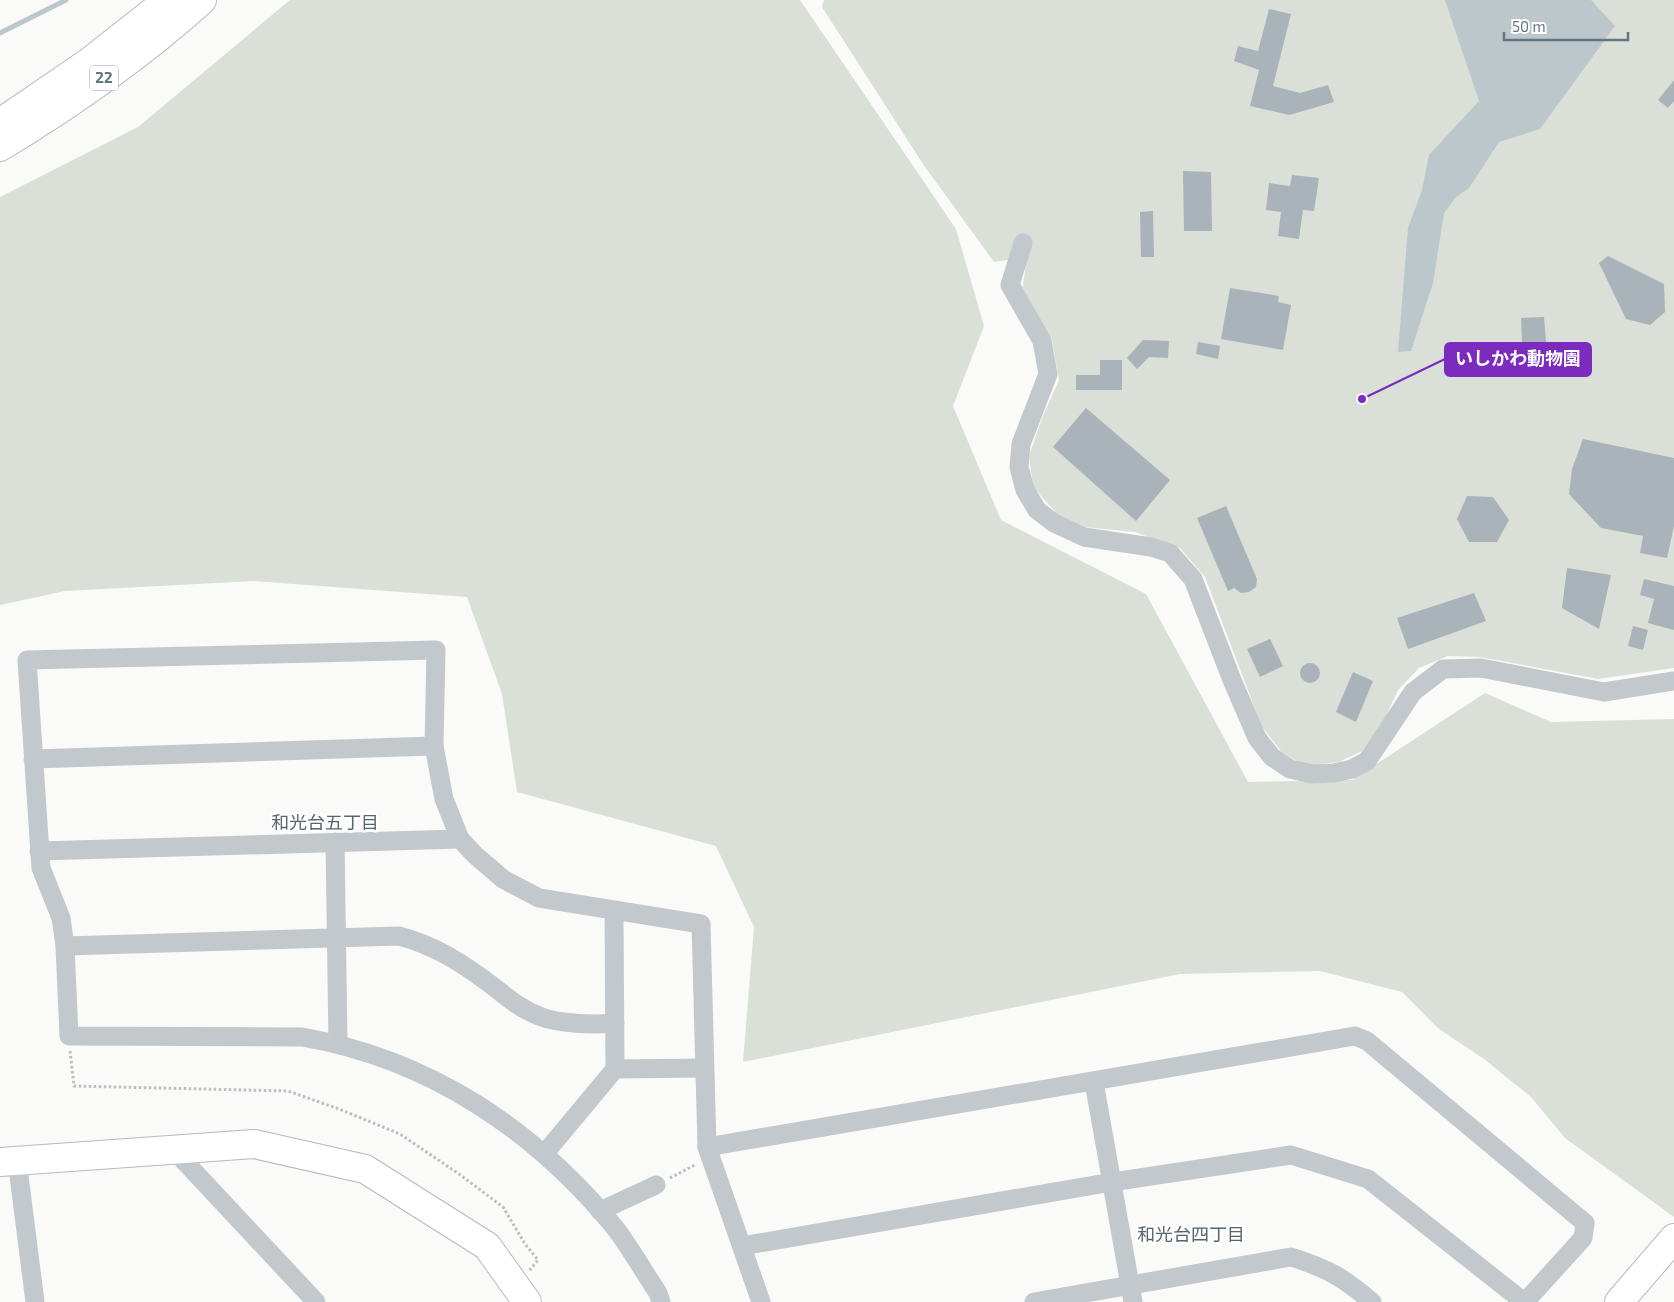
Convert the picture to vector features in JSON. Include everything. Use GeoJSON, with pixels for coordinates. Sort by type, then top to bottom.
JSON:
{"type":"FeatureCollection","features":[{"type":"Feature","properties":{"kind":"street","name":"22"},"geometry":{"type":"LineString","coordinates":[[0,123],[89,62],[168,0]]}},
{"type":"Feature","properties":{"kind":"street","name":"22"},"geometry":{"type":"LineString","coordinates":[[0,147],[53,115],[132,59],[202,0]]}},
{"type":"Feature","properties":{"kind":"street"},"geometry":{"type":"LineString","coordinates":[[1023,243],[1010,285],[1042,342],[1048,374],[1021,444],[1019,467],[1025,490],[1037,510],[1054,523],[1084,537],[1151,547],[1170,553],[1193,578],[1232,680],[1257,738],[1272,757],[1290,769],[1312,774],[1343,771],[1367,761],[1413,692],[1444,669],[1481,668],[1604,692],[1674,681]]}},
{"type":"Feature","properties":{"kind":"street"},"geometry":{"type":"LineString","coordinates":[[661,1302],[658,1293],[617,1231],[545,1153],[515,1129],[454,1089],[338,1043],[302,1037],[68,1036],[61,918],[41,868],[39,851],[26,660],[436,650],[434,746],[444,799],[460,839],[503,878],[539,898],[701,924],[704,1068],[709,1152],[761,1302]]}},
{"type":"Feature","properties":{"kind":"street"},"geometry":{"type":"LineString","coordinates":[[33,759],[434,746]]}},
{"type":"Feature","properties":{"kind":"street"},"geometry":{"type":"LineString","coordinates":[[39,851],[460,839]]}},
{"type":"Feature","properties":{"kind":"street"},"geometry":{"type":"LineString","coordinates":[[335,842],[338,1043]]}},
{"type":"Feature","properties":{"kind":"street"},"geometry":{"type":"LineString","coordinates":[[545,1153],[615,1069],[614,911]]}},
{"type":"Feature","properties":{"kind":"street"},"geometry":{"type":"LineString","coordinates":[[64,946],[399,936],[422,942],[448,954],[505,997],[539,1016],[595,1024],[615,1023]]}},
{"type":"Feature","properties":{"kind":"street"},"geometry":{"type":"LineString","coordinates":[[709,1152],[1355,1036],[1367,1041],[1585,1223],[1583,1238],[1524,1302],[1368,1178],[1291,1155],[1112,1182],[742,1246]]}},
{"type":"Feature","properties":{"kind":"street"},"geometry":{"type":"LineString","coordinates":[[615,1069],[704,1068]]}},
{"type":"Feature","properties":{"kind":"street"},"geometry":{"type":"LineString","coordinates":[[1094,1082],[1131,1293]]}},
{"type":"Feature","properties":{"kind":"street"},"geometry":{"type":"LineString","coordinates":[[35,1302],[9,1161],[172,1148],[254,1144],[365,1169],[487,1246],[522,1295]]}},
{"type":"Feature","properties":{"kind":"street"},"geometry":{"type":"LineString","coordinates":[[172,1148],[316,1302]]}},
{"type":"Feature","properties":{"kind":"street"},"geometry":{"type":"LineString","coordinates":[[600,1211],[656,1184]]}},
{"type":"Feature","properties":{"kind":"street"},"geometry":{"type":"LineString","coordinates":[[1619,1302],[1674,1238]]}},
{"type":"Feature","properties":{"kind":"street"},"geometry":{"type":"LineString","coordinates":[[1034,1302],[1131,1293],[1292,1257],[1323,1267],[1353,1286],[1372,1302]]}},
{"type":"Feature","properties":{"kind":"path"},"geometry":{"type":"LineString","coordinates":[[68,1036],[74,1086],[288,1091],[400,1134],[503,1206],[525,1244],[538,1260],[522,1295]]}},
{"type":"Feature","properties":{"kind":"path"},"geometry":{"type":"LineString","coordinates":[[656,1184],[709,1152]]}},
{"type":"Feature","properties":{"kind":"shaded area"},"geometry":{"type":"Polygon","coordinates":[[[290,0],[800,0],[956,229],[984,326],[953,406],[1001,520],[1146,594],[1248,782],[1352,780],[1485,693],[1551,722],[1674,719],[1674,1217],[1565,1138],[1531,1097],[1484,1059],[1439,1029],[1402,992],[1320,971],[1180,974],[743,1062],[754,927],[716,846],[517,792],[502,694],[467,597],[253,581],[65,591],[0,605],[0,197],[138,127],[290,0]]]}},
{"type":"Feature","properties":{"kind":"shaded area"},"geometry":{"type":"Polygon","coordinates":[[[824,0],[1674,0],[1674,668],[1598,679],[1480,657],[1448,656],[1419,668],[1398,690],[1384,720],[1362,751],[1339,762],[1305,766],[1282,752],[1262,727],[1205,577],[1180,548],[1135,532],[1084,527],[1062,519],[1033,487],[1029,456],[1042,418],[1059,380],[1052,340],[1022,292],[1027,257],[994,262],[925,167],[822,7],[824,0]]]}},
{"type":"Feature","properties":{"kind":"shaded area"},"geometry":{"type":"Polygon","coordinates":[[[1445,0],[1591,0],[1615,26],[1540,129],[1499,142],[1469,188],[1456,197],[1444,213],[1433,283],[1411,351],[1398,352],[1408,228],[1422,190],[1429,155],[1479,101],[1445,0]]]}},
{"type":"Feature","properties":{"kind":"building"},"geometry":{"type":"Polygon","coordinates":[[[1269,9],[1291,14],[1273,86],[1300,93],[1328,85],[1334,102],[1289,115],[1250,106],[1259,70],[1234,61],[1238,46],[1258,51],[1269,9]]]}},
{"type":"Feature","properties":{"kind":"building"},"geometry":{"type":"Polygon","coordinates":[[[1674,80],[1674,101],[1668,108],[1658,100],[1674,80]]]}},
{"type":"Feature","properties":{"kind":"building"},"geometry":{"type":"Polygon","coordinates":[[[1183,171],[1211,172],[1212,231],[1184,231],[1183,171]]]}},
{"type":"Feature","properties":{"kind":"building"},"geometry":{"type":"Polygon","coordinates":[[[1292,175],[1319,178],[1314,211],[1303,210],[1299,239],[1278,236],[1281,212],[1266,210],[1269,183],[1290,186],[1292,175]]]}},
{"type":"Feature","properties":{"kind":"building"},"geometry":{"type":"Polygon","coordinates":[[[1153,211],[1154,257],[1141,257],[1140,212],[1153,211]]]}},
{"type":"Feature","properties":{"kind":"building"},"geometry":{"type":"Polygon","coordinates":[[[1608,256],[1664,284],[1665,312],[1650,325],[1626,319],[1599,263],[1608,256]]]}},
{"type":"Feature","properties":{"kind":"building"},"geometry":{"type":"Polygon","coordinates":[[[1230,288],[1279,296],[1278,302],[1291,305],[1283,350],[1221,339],[1230,288]]]}},
{"type":"Feature","properties":{"kind":"building"},"geometry":{"type":"Polygon","coordinates":[[[1544,317],[1546,342],[1522,343],[1521,318],[1544,317]]]}},
{"type":"Feature","properties":{"kind":"building"},"geometry":{"type":"Polygon","coordinates":[[[1143,340],[1169,341],[1168,358],[1149,357],[1137,369],[1127,358],[1143,340]]]}},
{"type":"Feature","properties":{"kind":"building"},"geometry":{"type":"Polygon","coordinates":[[[1198,342],[1220,346],[1218,359],[1196,354],[1198,342]]]}},
{"type":"Feature","properties":{"kind":"building"},"geometry":{"type":"Polygon","coordinates":[[[1100,360],[1122,360],[1122,390],[1076,390],[1076,375],[1100,375],[1100,360]]]}},
{"type":"Feature","properties":{"kind":"building"},"geometry":{"type":"Polygon","coordinates":[[[1086,408],[1170,480],[1136,521],[1053,447],[1086,408]]]}},
{"type":"Feature","properties":{"kind":"building"},"geometry":{"type":"Polygon","coordinates":[[[1583,439],[1674,458],[1674,526],[1667,558],[1640,553],[1643,536],[1601,528],[1569,494],[1572,469],[1583,439]]]}},
{"type":"Feature","properties":{"kind":"building"},"geometry":{"type":"Polygon","coordinates":[[[1467,496],[1493,497],[1509,520],[1497,542],[1469,542],[1457,519],[1467,496]]]}},
{"type":"Feature","properties":{"kind":"building"},"geometry":{"type":"Polygon","coordinates":[[[1226,506],[1257,579],[1256,587],[1249,592],[1241,593],[1234,588],[1228,591],[1197,518],[1226,506]]]}},
{"type":"Feature","properties":{"kind":"building"},"geometry":{"type":"Polygon","coordinates":[[[1567,568],[1611,575],[1599,629],[1562,608],[1567,568]]]}},
{"type":"Feature","properties":{"kind":"building"},"geometry":{"type":"Polygon","coordinates":[[[1644,579],[1674,586],[1674,630],[1648,623],[1654,599],[1640,595],[1644,579]]]}},
{"type":"Feature","properties":{"kind":"building"},"geometry":{"type":"Polygon","coordinates":[[[1474,593],[1486,621],[1408,649],[1397,618],[1474,593]]]}},
{"type":"Feature","properties":{"kind":"building"},"geometry":{"type":"Polygon","coordinates":[[[1633,626],[1648,630],[1643,650],[1628,646],[1633,626]]]}},
{"type":"Feature","properties":{"kind":"building"},"geometry":{"type":"Polygon","coordinates":[[[1270,639],[1283,666],[1260,677],[1247,649],[1270,639]]]}},
{"type":"Feature","properties":{"kind":"building"},"geometry":{"type":"Polygon","coordinates":[[[1310,663],[1317,666],[1320,673],[1317,680],[1310,683],[1303,680],[1300,673],[1303,666],[1310,663]]]}},
{"type":"Feature","properties":{"kind":"building"},"geometry":{"type":"Polygon","coordinates":[[[1353,672],[1373,681],[1356,722],[1336,712],[1353,672]]]}},
{"type":"Feature","properties":{"kind":"waterway"},"geometry":{"type":"LineString","coordinates":[[0,33],[66,0]]}},
{"type":"Feature","properties":{"kind":"place","name":"いしかわ動物園"},"geometry":{"type":"Point","coordinates":[1362,399]}},
{"type":"Feature","properties":{"kind":"district","name":"和光台五丁目"},"geometry":{"type":"Point","coordinates":[325,823]}},
{"type":"Feature","properties":{"kind":"district","name":"和光台四丁目"},"geometry":{"type":"Point","coordinates":[1191,1235]}}]}
